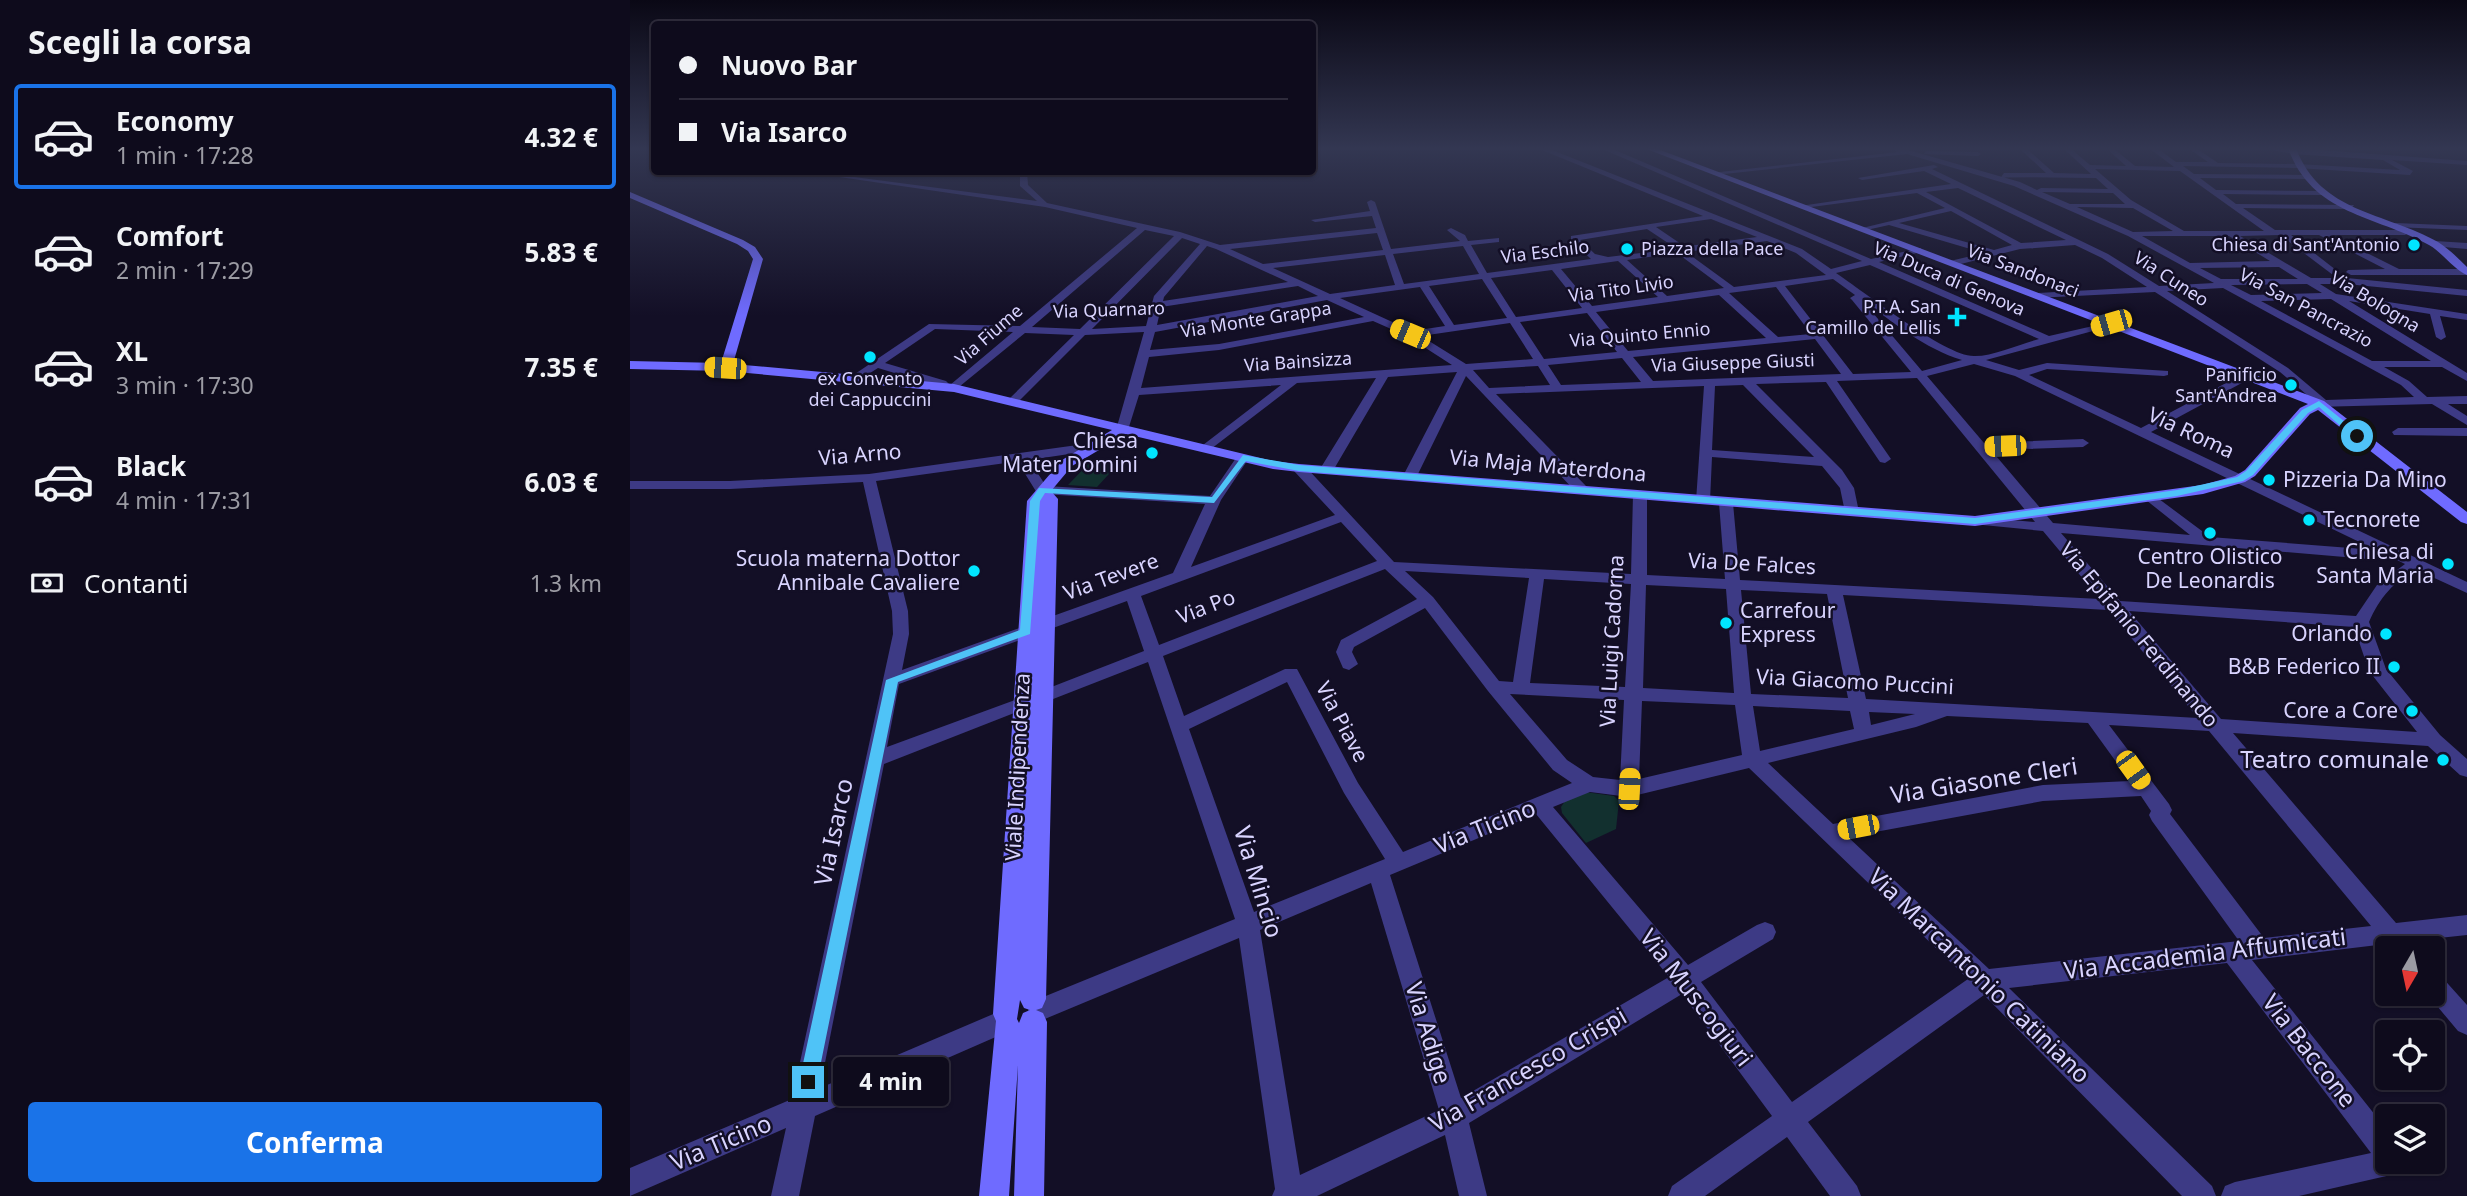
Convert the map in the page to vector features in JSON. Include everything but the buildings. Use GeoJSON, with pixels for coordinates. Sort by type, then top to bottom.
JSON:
{"type":"FeatureCollection","features":[{"type":"Feature","properties":{"kind":"main road"},"geometry":{"type":"LineString","coordinates":[[651,204],[730,237],[752,249],[758,259],[758,267],[725,368]]}},
{"type":"Feature","properties":{"kind":"main road","name":"Via Sandonaci"},"geometry":{"type":"LineString","coordinates":[[1798,204],[2319,404],[2467,519]]}},
{"type":"Feature","properties":{"kind":"main road"},"geometry":{"type":"LineString","coordinates":[[2344,204],[2435,244],[2467,272]]}},
{"type":"Feature","properties":{"kind":"main road"},"geometry":{"type":"LineString","coordinates":[[630,365],[667,366],[717,354],[730,347]]}},
{"type":"Feature","properties":{"kind":"main road"},"geometry":{"type":"LineString","coordinates":[[707,366],[717,354]]}},
{"type":"Feature","properties":{"kind":"main road","name":"Via Maja Materdona"},"geometry":{"type":"LineString","coordinates":[[667,366],[707,366],[950,387],[1243,458],[1299,468],[1975,521],[2151,497],[2240,479]]}},
{"type":"Feature","properties":{"kind":"main road"},"geometry":{"type":"LineString","coordinates":[[2240,479],[2250,473],[2305,411],[2319,404]]}},
{"type":"Feature","properties":{"kind":"main road"},"geometry":{"type":"LineString","coordinates":[[1042,490],[1067,463],[1122,429]]}},
{"type":"Feature","properties":{"kind":"main road","name":"Viale Indipendenza"},"geometry":{"type":"LineString","coordinates":[[994,1196],[1021,1015],[1042,697],[1036,628],[1035,501],[1042,490]]}},
{"type":"Feature","properties":{"kind":"main road","name":"Viale Indipendenza"},"geometry":{"type":"LineString","coordinates":[[1029,1196],[1021,1015],[1021,704],[1036,628]]}},
{"type":"Feature","properties":{"kind":"street"},"geometry":{"type":"LineString","coordinates":[[1037,204],[1180,235],[1219,247],[1410,334],[1464,368],[1583,491]]}},
{"type":"Feature","properties":{"kind":"street"},"geometry":{"type":"LineString","coordinates":[[1371,204],[1400,287]]}},
{"type":"Feature","properties":{"kind":"street","name":"Via Roma"},"geometry":{"type":"LineString","coordinates":[[1681,204],[1799,251],[1909,329],[1954,354],[2019,374],[2416,565],[2465,585]]}},
{"type":"Feature","properties":{"kind":"street","name":"Via Duca di Genova"},"geometry":{"type":"LineString","coordinates":[[1737,204],[2051,341]]}},
{"type":"Feature","properties":{"kind":"street"},"geometry":{"type":"LineString","coordinates":[[1804,206],[1821,204]]}},
{"type":"Feature","properties":{"kind":"street"},"geometry":{"type":"LineString","coordinates":[[1942,204],[2020,246]]}},
{"type":"Feature","properties":{"kind":"street","name":"Via Cuneo"},"geometry":{"type":"LineString","coordinates":[[2000,204],[2080,242],[2157,289],[2284,370],[2320,400],[2319,404]]}},
{"type":"Feature","properties":{"kind":"street","name":"Via San Pancrazio"},"geometry":{"type":"LineString","coordinates":[[2065,204],[2143,240],[2372,364],[2467,421]]}},
{"type":"Feature","properties":{"kind":"street"},"geometry":{"type":"LineString","coordinates":[[2131,204],[2182,233]]}},
{"type":"Feature","properties":{"kind":"street"},"geometry":{"type":"LineString","coordinates":[[2233,204],[2333,272]]}},
{"type":"Feature","properties":{"kind":"street"},"geometry":{"type":"LineString","coordinates":[[2068,205],[2134,206]]}},
{"type":"Feature","properties":{"kind":"street"},"geometry":{"type":"LineString","coordinates":[[2236,206],[2351,207]]}},
{"type":"Feature","properties":{"kind":"street"},"geometry":{"type":"LineString","coordinates":[[1862,229],[1951,209]]}},
{"type":"Feature","properties":{"kind":"street"},"geometry":{"type":"LineString","coordinates":[[1315,219],[1374,213]]}},
{"type":"Feature","properties":{"kind":"street"},"geometry":{"type":"LineString","coordinates":[[1649,226],[1678,246],[1656,251],[1593,257],[1574,239],[1649,226],[1712,216]]}},
{"type":"Feature","properties":{"kind":"street"},"geometry":{"type":"LineString","coordinates":[[1878,235],[1940,221]]}},
{"type":"Feature","properties":{"kind":"street"},"geometry":{"type":"LineString","coordinates":[[1889,223],[1995,253]]}},
{"type":"Feature","properties":{"kind":"street"},"geometry":{"type":"LineString","coordinates":[[1300,224],[1307,238]]}},
{"type":"Feature","properties":{"kind":"street"},"geometry":{"type":"LineString","coordinates":[[2391,225],[2467,228]]}},
{"type":"Feature","properties":{"kind":"street","name":"Via Fiume"},"geometry":{"type":"LineString","coordinates":[[950,387],[1143,227]]}},
{"type":"Feature","properties":{"kind":"street","name":"Via Eschilo"},"geometry":{"type":"LineString","coordinates":[[1326,297],[1678,250],[1764,237],[1792,228]]}},
{"type":"Feature","properties":{"kind":"street"},"geometry":{"type":"LineString","coordinates":[[1219,247],[1379,230]]}},
{"type":"Feature","properties":{"kind":"street"},"geometry":{"type":"LineString","coordinates":[[1451,230],[1462,237],[1483,275],[1557,387]]}},
{"type":"Feature","properties":{"kind":"street"},"geometry":{"type":"LineString","coordinates":[[1244,232],[1247,244]]}},
{"type":"Feature","properties":{"kind":"street"},"geometry":{"type":"LineString","coordinates":[[2319,232],[2398,272]]}},
{"type":"Feature","properties":{"kind":"street"},"geometry":{"type":"LineString","coordinates":[[2131,234],[2405,232]]}},
{"type":"Feature","properties":{"kind":"street"},"geometry":{"type":"LineString","coordinates":[[2143,240],[2209,237],[2203,233]]}},
{"type":"Feature","properties":{"kind":"street","name":"Via Bologna"},"geometry":{"type":"LineString","coordinates":[[2230,233],[2467,378]]}},
{"type":"Feature","properties":{"kind":"street"},"geometry":{"type":"LineString","coordinates":[[1013,401],[1180,235]]}},
{"type":"Feature","properties":{"kind":"street"},"geometry":{"type":"LineString","coordinates":[[1264,266],[1496,240]]}},
{"type":"Feature","properties":{"kind":"street"},"geometry":{"type":"LineString","coordinates":[[1953,263],[2020,246],[2080,242]]}},
{"type":"Feature","properties":{"kind":"street"},"geometry":{"type":"LineString","coordinates":[[1122,429],[1135,392],[1159,296],[1205,243]]}},
{"type":"Feature","properties":{"kind":"street"},"geometry":{"type":"LineString","coordinates":[[2435,244],[2467,246]]}},
{"type":"Feature","properties":{"kind":"street"},"geometry":{"type":"LineString","coordinates":[[1678,250],[1727,291],[1775,340]]}},
{"type":"Feature","properties":{"kind":"street","name":"Via Tito Livio"},"geometry":{"type":"LineString","coordinates":[[1410,334],[1779,284],[1833,274],[1918,250]]}},
{"type":"Feature","properties":{"kind":"street"},"geometry":{"type":"LineString","coordinates":[[1620,258],[1665,299]]}},
{"type":"Feature","properties":{"kind":"street"},"geometry":{"type":"LineString","coordinates":[[2189,265],[2280,264]]}},
{"type":"Feature","properties":{"kind":"street"},"geometry":{"type":"LineString","coordinates":[[1554,266],[1649,384]]}},
{"type":"Feature","properties":{"kind":"street"},"geometry":{"type":"LineString","coordinates":[[2294,272],[2467,272]]}},
{"type":"Feature","properties":{"kind":"street"},"geometry":{"type":"LineString","coordinates":[[2038,296],[2308,281],[2368,283],[2467,293]]}},
{"type":"Feature","properties":{"kind":"street"},"geometry":{"type":"LineString","coordinates":[[1157,304],[1300,284]]}},
{"type":"Feature","properties":{"kind":"street"},"geometry":{"type":"LineString","coordinates":[[1423,284],[1451,328]]}},
{"type":"Feature","properties":{"kind":"street"},"geometry":{"type":"LineString","coordinates":[[1779,284],[1849,377]]}},
{"type":"Feature","properties":{"kind":"street"},"geometry":{"type":"LineString","coordinates":[[2250,298],[2333,296],[2467,317]]}},
{"type":"Feature","properties":{"kind":"street","name":"Via Quarnaro"},"geometry":{"type":"LineString","coordinates":[[876,364],[933,326],[1084,332],[1152,329],[1326,297]]}},
{"type":"Feature","properties":{"kind":"street","name":"Via Epifanio Ferdinando"},"geometry":{"type":"LineString","coordinates":[[1866,298],[1855,298],[2392,936]]}},
{"type":"Feature","properties":{"kind":"street"},"geometry":{"type":"LineString","coordinates":[[2434,311],[2441,337]]}},
{"type":"Feature","properties":{"kind":"street","name":"Via Monte Grappa"},"geometry":{"type":"LineString","coordinates":[[1145,354],[1219,347],[1373,317]]}},
{"type":"Feature","properties":{"kind":"street","name":"Via Giuseppe Giusti"},"geometry":{"type":"LineString","coordinates":[[1489,391],[1919,375],[2111,323]]}},
{"type":"Feature","properties":{"kind":"street","name":"Via Quinto Ennio"},"geometry":{"type":"LineString","coordinates":[[1464,368],[1819,336]]}},
{"type":"Feature","properties":{"kind":"street"},"geometry":{"type":"LineString","coordinates":[[855,379],[876,364],[950,387]]}},
{"type":"Feature","properties":{"kind":"street"},"geometry":{"type":"LineString","coordinates":[[2372,364],[2444,364]]}},
{"type":"Feature","properties":{"kind":"street"},"geometry":{"type":"LineString","coordinates":[[2019,374],[2047,366],[2164,373]]}},
{"type":"Feature","properties":{"kind":"street"},"geometry":{"type":"LineString","coordinates":[[1410,476],[1464,368]]}},
{"type":"Feature","properties":{"kind":"street","name":"Via Bainsizza"},"geometry":{"type":"LineString","coordinates":[[1135,392],[1464,368]]}},
{"type":"Feature","properties":{"kind":"street"},"geometry":{"type":"LineString","coordinates":[[1327,469],[1384,374]]}},
{"type":"Feature","properties":{"kind":"street"},"geometry":{"type":"LineString","coordinates":[[2141,433],[2247,376]]}},
{"type":"Feature","properties":{"kind":"street"},"geometry":{"type":"LineString","coordinates":[[1829,377],[1885,459]]}},
{"type":"Feature","properties":{"kind":"street"},"geometry":{"type":"LineString","coordinates":[[1207,448],[1294,380]]}},
{"type":"Feature","properties":{"kind":"street"},"geometry":{"type":"LineString","coordinates":[[1745,380],[1826,462],[1847,488],[1852,512]]}},
{"type":"Feature","properties":{"kind":"street"},"geometry":{"type":"LineString","coordinates":[[1703,501],[1710,381]]}},
{"type":"Feature","properties":{"kind":"street"},"geometry":{"type":"LineString","coordinates":[[2319,404],[2467,400]]}},
{"type":"Feature","properties":{"kind":"street"},"geometry":{"type":"LineString","coordinates":[[2398,432],[2467,432]]}},
{"type":"Feature","properties":{"kind":"street"},"geometry":{"type":"LineString","coordinates":[[1979,447],[2082,443]]}},
{"type":"Feature","properties":{"kind":"street","name":"Via Arno"},"geometry":{"type":"LineString","coordinates":[[630,485],[730,485],[869,478],[1092,447]]}},
{"type":"Feature","properties":{"kind":"street"},"geometry":{"type":"LineString","coordinates":[[1706,453],[1826,462]]}},
{"type":"Feature","properties":{"kind":"street"},"geometry":{"type":"LineString","coordinates":[[1009,457],[1024,461],[1042,490],[1214,500]]}},
{"type":"Feature","properties":{"kind":"street"},"geometry":{"type":"LineString","coordinates":[[1180,576],[1214,500],[1243,458]]}},
{"type":"Feature","properties":{"kind":"street"},"geometry":{"type":"LineString","coordinates":[[1299,468],[1389,564],[1427,600],[1494,687],[1560,765],[1589,784],[1629,789],[1916,721],[1947,709]]}},
{"type":"Feature","properties":{"kind":"street","name":"Via Isarco"},"geometry":{"type":"LineString","coordinates":[[785,1196],[901,634],[900,611],[869,478]]}},
{"type":"Feature","properties":{"kind":"street","name":"Via Luigi Cadorna"},"geometry":{"type":"LineString","coordinates":[[1629,789],[1639,579],[1640,495]]}},
{"type":"Feature","properties":{"kind":"street"},"geometry":{"type":"LineString","coordinates":[[2151,497],[2206,541]]}},
{"type":"Feature","properties":{"kind":"street"},"geometry":{"type":"LineString","coordinates":[[1726,503],[1743,699],[1752,759]]}},
{"type":"Feature","properties":{"kind":"street","name":"Via Tevere"},"geometry":{"type":"LineString","coordinates":[[893,680],[1345,516]]}},
{"type":"Feature","properties":{"kind":"street","name":"Via Maja Materdona"},"geometry":{"type":"LineString","coordinates":[[1975,521],[2368,555],[2394,554]]}},
{"type":"Feature","properties":{"kind":"street","name":"Via De Falces"},"geometry":{"type":"LineString","coordinates":[[1389,564],[2362,620]]}},
{"type":"Feature","properties":{"kind":"street","name":"Via Po"},"geometry":{"type":"LineString","coordinates":[[1042,697],[1153,652],[1389,564]]}},
{"type":"Feature","properties":{"kind":"street"},"geometry":{"type":"LineString","coordinates":[[2416,565],[2380,590],[2362,620],[2378,671],[2433,740],[2467,770]]}},
{"type":"Feature","properties":{"kind":"street"},"geometry":{"type":"LineString","coordinates":[[1521,688],[1537,574]]}},
{"type":"Feature","properties":{"kind":"street"},"geometry":{"type":"LineString","coordinates":[[1834,590],[1864,733]]}},
{"type":"Feature","properties":{"kind":"street","name":"Via Mincio"},"geometry":{"type":"LineString","coordinates":[[1132,593],[1248,925],[1289,1196]]}},
{"type":"Feature","properties":{"kind":"street"},"geometry":{"type":"LineString","coordinates":[[1349,664],[1344,652],[1347,644],[1427,600]]}},
{"type":"Feature","properties":{"kind":"street","name":"Via Piave"},"geometry":{"type":"LineString","coordinates":[[1178,726],[1291,673],[1351,788],[1388,867]]}},
{"type":"Feature","properties":{"kind":"street","name":"Via Giacomo Puccini"},"geometry":{"type":"LineString","coordinates":[[1494,687],[2093,717],[2433,740]]}},
{"type":"Feature","properties":{"kind":"street"},"geometry":{"type":"LineString","coordinates":[[876,759],[1021,704]]}},
{"type":"Feature","properties":{"kind":"street"},"geometry":{"type":"LineString","coordinates":[[2093,717],[2162,810],[2159,816],[2257,947]]}},
{"type":"Feature","properties":{"kind":"street","name":"Via Marcantonio Catiniano"},"geometry":{"type":"LineString","coordinates":[[1752,759],[1985,980],[2202,1196]]}},
{"type":"Feature","properties":{"kind":"street","name":"Via Ticino"},"geometry":{"type":"LineString","coordinates":[[630,1182],[1021,1015],[1248,925],[1589,784]]}},
{"type":"Feature","properties":{"kind":"street","name":"Via Giasone Cleri"},"geometry":{"type":"LineString","coordinates":[[1832,832],[2043,793],[2146,788]]}},
{"type":"Feature","properties":{"kind":"street","name":"Via Muscogiuri"},"geometry":{"type":"LineString","coordinates":[[1540,805],[1684,978],[1847,1196]]}},
{"type":"Feature","properties":{"kind":"street","name":"Via Adige"},"geometry":{"type":"LineString","coordinates":[[1388,867],[1473,1196]]}},
{"type":"Feature","properties":{"kind":"street","name":"Via Accademia Affumicati"},"geometry":{"type":"LineString","coordinates":[[2418,936],[2467,925]]}},
{"type":"Feature","properties":{"kind":"street","name":"Via Francesco Crispi"},"geometry":{"type":"LineString","coordinates":[[1289,1196],[1454,1117],[1765,932]]}},
{"type":"Feature","properties":{"kind":"street","name":"Via Accademia Affumicati"},"geometry":{"type":"LineString","coordinates":[[1985,980],[2257,947],[2375,942]]}},
{"type":"Feature","properties":{"kind":"street","name":"Via Baccone"},"geometry":{"type":"LineString","coordinates":[[2231,950],[2375,1136]]}},
{"type":"Feature","properties":{"kind":"street"},"geometry":{"type":"LineString","coordinates":[[1682,1196],[1985,980]]}},
{"type":"Feature","properties":{"kind":"street"},"geometry":{"type":"LineString","coordinates":[[2445,998],[2467,1023]]}},
{"type":"Feature","properties":{"kind":"street"},"geometry":{"type":"LineString","coordinates":[[2235,1196],[2375,1166]]}},
{"type":"Feature","properties":{"kind":"green space"},"geometry":{"type":"Polygon","coordinates":[[[1092,460],[1120,462],[1097,487],[1068,485],[1092,460]]]}},
{"type":"Feature","properties":{"kind":"green space"},"geometry":{"type":"Polygon","coordinates":[[[1585,792],[1614,796],[1619,801],[1616,829],[1586,843],[1562,813],[1561,807],[1565,801],[1585,792]]]}},
{"type":"Feature","properties":{"kind":"place","name":"Chiesa di Sant'Antonio"},"geometry":{"type":"Point","coordinates":[2414,245]}},
{"type":"Feature","properties":{"kind":"place","name":"Piazza della Pace"},"geometry":{"type":"Point","coordinates":[1627,249]}},
{"type":"Feature","properties":{"kind":"place","name":"P.T.A. San Camillo de Lellis"},"geometry":{"type":"Point","coordinates":[1957,317]}},
{"type":"Feature","properties":{"kind":"place","name":"ex Convento dei Cappuccini"},"geometry":{"type":"Point","coordinates":[870,357]}},
{"type":"Feature","properties":{"kind":"place","name":"Panificio Sant'Andrea"},"geometry":{"type":"Point","coordinates":[2291,385]}},
{"type":"Feature","properties":{"kind":"place","name":"Chiesa Mater Domini"},"geometry":{"type":"Point","coordinates":[1152,453]}},
{"type":"Feature","properties":{"kind":"place","name":"Pizzeria Da Mino"},"geometry":{"type":"Point","coordinates":[2269,480]}},
{"type":"Feature","properties":{"kind":"place","name":"Tecnorete"},"geometry":{"type":"Point","coordinates":[2309,520]}},
{"type":"Feature","properties":{"kind":"place","name":"Centro Olistico De Leonardis"},"geometry":{"type":"Point","coordinates":[2210,533]}},
{"type":"Feature","properties":{"kind":"place","name":"Chiesa di Santa Maria"},"geometry":{"type":"Point","coordinates":[2448,564]}},
{"type":"Feature","properties":{"kind":"place","name":"Scuola materna Dottor Annibale Cavaliere"},"geometry":{"type":"Point","coordinates":[974,571]}},
{"type":"Feature","properties":{"kind":"place","name":"Carrefour Express"},"geometry":{"type":"Point","coordinates":[1726,623]}},
{"type":"Feature","properties":{"kind":"place","name":"Orlando"},"geometry":{"type":"Point","coordinates":[2386,634]}},
{"type":"Feature","properties":{"kind":"place","name":"B&B Federico II"},"geometry":{"type":"Point","coordinates":[2394,667]}},
{"type":"Feature","properties":{"kind":"place","name":"Core a Core"},"geometry":{"type":"Point","coordinates":[2412,711]}},
{"type":"Feature","properties":{"kind":"place","name":"Teatro comunale"},"geometry":{"type":"Point","coordinates":[2443,760]}},
{"type":"Feature","properties":{"kind":"route"},"geometry":{"type":"LineString","coordinates":[[808,1082],[893,680],[1026,632],[1035,501],[1042,490],[1214,500],[1243,458],[1299,468],[1975,521],[2203,489],[2240,479],[2250,473],[2305,411],[2319,404],[2357,436]]}}]}
